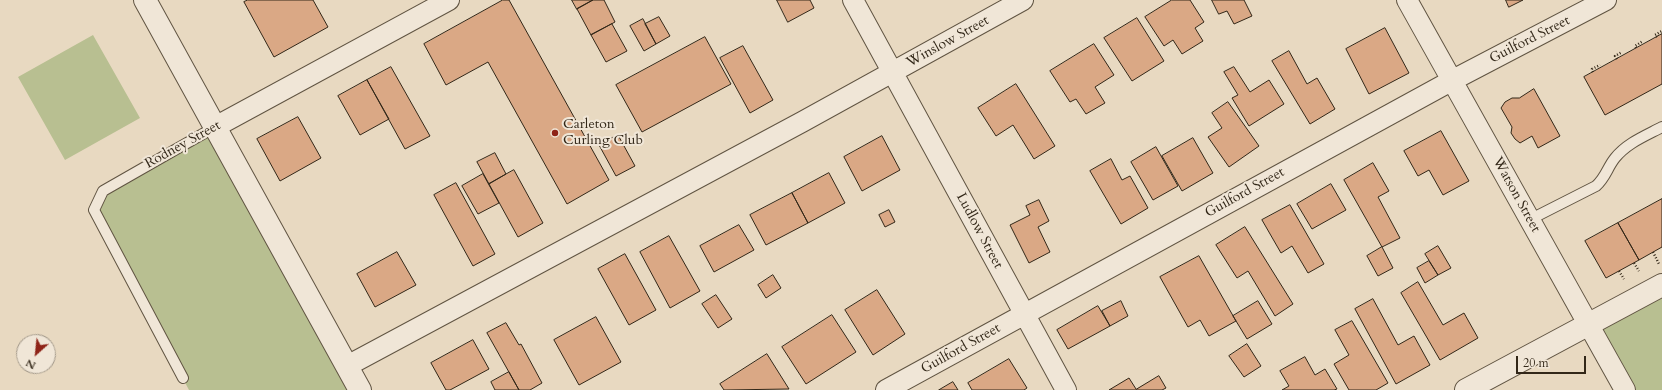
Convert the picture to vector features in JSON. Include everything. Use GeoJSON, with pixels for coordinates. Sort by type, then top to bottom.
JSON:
{"type":"FeatureCollection","features":[{"type":"Feature","properties":{"kind":"street"},"geometry":{"type":"LineString","coordinates":[[145,0],[360,390]]}},
{"type":"Feature","properties":{"kind":"street","name":"Rodney Street"},"geometry":{"type":"LineString","coordinates":[[215,127],[449,0]]}},
{"type":"Feature","properties":{"kind":"street","name":"Ludlow Street"},"geometry":{"type":"LineString","coordinates":[[853,0],[1066,390]]}},
{"type":"Feature","properties":{"kind":"street","name":"Winslow Street"},"geometry":{"type":"LineString","coordinates":[[347,366],[893,72],[1023,0]]}},
{"type":"Feature","properties":{"kind":"street","name":"Watson Street"},"geometry":{"type":"LineString","coordinates":[[1407,0],[1625,390]]}},
{"type":"Feature","properties":{"kind":"street","name":"Guilford Street"},"geometry":{"type":"LineString","coordinates":[[886,390],[1452,81],[1606,0]]}},
{"type":"Feature","properties":{"kind":"street"},"geometry":{"type":"LineString","coordinates":[[1466,390],[1662,285]]}},
{"type":"Feature","properties":{"kind":"lane","name":"Rodney Street"},"geometry":{"type":"LineString","coordinates":[[183,378],[94,210],[103,190],[215,127]]}},
{"type":"Feature","properties":{"kind":"lane"},"geometry":{"type":"LineString","coordinates":[[1529,220],[1596,186],[1603,180],[1614,159],[1622,150],[1662,127]]}},
{"type":"Feature","properties":{"kind":"path"},"geometry":{"type":"LineString","coordinates":[[1657,37],[1655,35],[1662,31]]}},
{"type":"Feature","properties":{"kind":"path"},"geometry":{"type":"LineString","coordinates":[[1636,48],[1635,46],[1644,41]]}},
{"type":"Feature","properties":{"kind":"path"},"geometry":{"type":"LineString","coordinates":[[1617,59],[1615,56],[1622,52]]}},
{"type":"Feature","properties":{"kind":"path"},"geometry":{"type":"LineString","coordinates":[[1593,72],[1592,69],[1600,65]]}},
{"type":"Feature","properties":{"kind":"path"},"geometry":{"type":"LineString","coordinates":[[1653,252],[1662,268]]}},
{"type":"Feature","properties":{"kind":"green space"},"geometry":{"type":"Polygon","coordinates":[[[93,35],[140,118],[65,160],[18,77],[93,35]]]}},
{"type":"Feature","properties":{"kind":"green space"},"geometry":{"type":"Polygon","coordinates":[[[215,127],[360,390],[189,390],[94,210],[103,191],[215,127]]]}},
{"type":"Feature","properties":{"kind":"green space"},"geometry":{"type":"Polygon","coordinates":[[[1662,285],[1662,390],[1625,390],[1588,324],[1662,285]]]}},
{"type":"Feature","properties":{"kind":"building"},"geometry":{"type":"Polygon","coordinates":[[[248,0],[313,0],[328,27],[274,57],[244,2],[248,0]]]}},
{"type":"Feature","properties":{"kind":"building","name":"Carleton Curling Club"},"geometry":{"type":"Polygon","coordinates":[[[503,0],[509,0],[609,180],[567,204],[488,62],[446,85],[424,44],[503,0]]]}},
{"type":"Feature","properties":{"kind":"building"},"geometry":{"type":"Polygon","coordinates":[[[572,0],[593,0],[577,9],[572,0]]]}},
{"type":"Feature","properties":{"kind":"building"},"geometry":{"type":"Polygon","coordinates":[[[593,0],[604,0],[615,22],[591,35],[577,9],[593,0]]]}},
{"type":"Feature","properties":{"kind":"building"},"geometry":{"type":"Polygon","coordinates":[[[777,0],[810,0],[814,8],[788,22],[777,0]]]}},
{"type":"Feature","properties":{"kind":"building"},"geometry":{"type":"Polygon","coordinates":[[[1172,0],[1190,0],[1204,22],[1195,28],[1203,41],[1182,54],[1173,40],[1164,46],[1145,17],[1172,0]]]}},
{"type":"Feature","properties":{"kind":"building"},"geometry":{"type":"Polygon","coordinates":[[[1212,0],[1244,0],[1252,16],[1234,24],[1227,11],[1219,14],[1212,0]]]}},
{"type":"Feature","properties":{"kind":"building"},"geometry":{"type":"Polygon","coordinates":[[[1506,0],[1523,0],[1509,7],[1506,0]]]}},
{"type":"Feature","properties":{"kind":"building"},"geometry":{"type":"Polygon","coordinates":[[[659,17],[670,36],[656,44],[645,24],[659,17]]]}},
{"type":"Feature","properties":{"kind":"building"},"geometry":{"type":"Polygon","coordinates":[[[1137,18],[1164,61],[1132,81],[1104,38],[1137,18]]]}},
{"type":"Feature","properties":{"kind":"building"},"geometry":{"type":"Polygon","coordinates":[[[643,19],[656,44],[644,51],[630,26],[643,19]]]}},
{"type":"Feature","properties":{"kind":"building"},"geometry":{"type":"Polygon","coordinates":[[[612,24],[627,51],[606,62],[591,35],[612,24]]]}},
{"type":"Feature","properties":{"kind":"building"},"geometry":{"type":"Polygon","coordinates":[[[1385,28],[1409,73],[1369,94],[1346,49],[1385,28]]]}},
{"type":"Feature","properties":{"kind":"building"},"geometry":{"type":"Polygon","coordinates":[[[1662,34],[1662,84],[1605,115],[1584,77],[1662,34]]]}},
{"type":"Feature","properties":{"kind":"building"},"geometry":{"type":"Polygon","coordinates":[[[705,37],[731,84],[642,132],[616,85],[705,37]]]}},
{"type":"Feature","properties":{"kind":"building"},"geometry":{"type":"Polygon","coordinates":[[[1094,44],[1114,75],[1095,87],[1105,103],[1086,114],[1076,99],[1070,102],[1050,71],[1094,44]]]}},
{"type":"Feature","properties":{"kind":"building"},"geometry":{"type":"Polygon","coordinates":[[[743,46],[773,100],[750,113],[720,58],[743,46]]]}},
{"type":"Feature","properties":{"kind":"building"},"geometry":{"type":"Polygon","coordinates":[[[1289,51],[1307,84],[1317,78],[1335,109],[1310,124],[1272,61],[1289,51]]]}},
{"type":"Feature","properties":{"kind":"building"},"geometry":{"type":"Polygon","coordinates":[[[391,67],[430,136],[405,149],[367,80],[391,67]]]}},
{"type":"Feature","properties":{"kind":"building"},"geometry":{"type":"Polygon","coordinates":[[[1234,67],[1250,92],[1269,80],[1284,104],[1249,126],[1232,98],[1238,95],[1224,72],[1234,67]]]}},
{"type":"Feature","properties":{"kind":"building"},"geometry":{"type":"Polygon","coordinates":[[[367,80],[389,119],[360,135],[338,96],[367,80]]]}},
{"type":"Feature","properties":{"kind":"building"},"geometry":{"type":"Polygon","coordinates":[[[1016,84],[1055,146],[1034,159],[1013,125],[996,136],[978,108],[1016,84]]]}},
{"type":"Feature","properties":{"kind":"building"},"geometry":{"type":"Polygon","coordinates":[[[1534,89],[1560,136],[1538,148],[1532,136],[1520,143],[1515,139],[1511,133],[1512,127],[1501,108],[1505,102],[1512,98],[1519,98],[1534,89]]]}},
{"type":"Feature","properties":{"kind":"building"},"geometry":{"type":"Polygon","coordinates":[[[1228,102],[1259,146],[1229,167],[1208,137],[1222,128],[1212,113],[1228,102]]]}},
{"type":"Feature","properties":{"kind":"building"},"geometry":{"type":"Polygon","coordinates":[[[298,117],[321,158],[280,181],[257,139],[298,117]]]}},
{"type":"Feature","properties":{"kind":"building"},"geometry":{"type":"Polygon","coordinates":[[[1441,131],[1469,181],[1443,195],[1429,170],[1418,176],[1404,151],[1441,131]]]}},
{"type":"Feature","properties":{"kind":"building"},"geometry":{"type":"Polygon","coordinates":[[[618,135],[635,166],[616,176],[599,145],[618,135]]]}},
{"type":"Feature","properties":{"kind":"building"},"geometry":{"type":"Polygon","coordinates":[[[882,136],[900,170],[862,191],[844,157],[882,136]]]}},
{"type":"Feature","properties":{"kind":"building"},"geometry":{"type":"Polygon","coordinates":[[[1193,138],[1213,173],[1182,191],[1162,156],[1193,138]]]}},
{"type":"Feature","properties":{"kind":"building"},"geometry":{"type":"Polygon","coordinates":[[[1156,147],[1178,186],[1153,200],[1131,162],[1156,147]]]}},
{"type":"Feature","properties":{"kind":"building"},"geometry":{"type":"Polygon","coordinates":[[[495,153],[506,174],[489,184],[477,162],[495,153]]]}},
{"type":"Feature","properties":{"kind":"building"},"geometry":{"type":"Polygon","coordinates":[[[1111,159],[1122,180],[1130,176],[1148,208],[1121,224],[1090,171],[1111,159]]]}},
{"type":"Feature","properties":{"kind":"building"},"geometry":{"type":"Polygon","coordinates":[[[1373,163],[1389,191],[1378,197],[1400,238],[1382,247],[1344,180],[1373,163]]]}},
{"type":"Feature","properties":{"kind":"building"},"geometry":{"type":"Polygon","coordinates":[[[514,170],[543,223],[518,237],[489,184],[514,170]]]}},
{"type":"Feature","properties":{"kind":"building"},"geometry":{"type":"Polygon","coordinates":[[[829,173],[845,203],[808,223],[792,193],[829,173]]]}},
{"type":"Feature","properties":{"kind":"building"},"geometry":{"type":"Polygon","coordinates":[[[483,174],[499,203],[478,214],[462,186],[483,174]]]}},
{"type":"Feature","properties":{"kind":"building"},"geometry":{"type":"Polygon","coordinates":[[[456,183],[495,254],[473,266],[434,195],[456,183]]]}},
{"type":"Feature","properties":{"kind":"building"},"geometry":{"type":"Polygon","coordinates":[[[1331,184],[1346,210],[1312,229],[1297,204],[1331,184]]]}},
{"type":"Feature","properties":{"kind":"building"},"geometry":{"type":"Polygon","coordinates":[[[792,193],[808,223],[766,245],[750,215],[792,193]]]}},
{"type":"Feature","properties":{"kind":"building"},"geometry":{"type":"Polygon","coordinates":[[[1662,199],[1662,247],[1639,260],[1618,223],[1662,199]]]}},
{"type":"Feature","properties":{"kind":"building"},"geometry":{"type":"Polygon","coordinates":[[[1039,200],[1049,221],[1038,227],[1050,252],[1029,263],[1010,225],[1030,215],[1026,206],[1039,200]]]}},
{"type":"Feature","properties":{"kind":"building"},"geometry":{"type":"Polygon","coordinates":[[[1290,205],[1324,264],[1308,273],[1292,246],[1281,253],[1262,220],[1290,205]]]}},
{"type":"Feature","properties":{"kind":"building"},"geometry":{"type":"Polygon","coordinates":[[[889,210],[895,222],[885,227],[879,215],[889,210]]]}},
{"type":"Feature","properties":{"kind":"building"},"geometry":{"type":"Polygon","coordinates":[[[1618,223],[1639,260],[1606,278],[1585,241],[1618,223]]]}},
{"type":"Feature","properties":{"kind":"building"},"geometry":{"type":"Polygon","coordinates":[[[739,225],[754,250],[714,272],[700,246],[739,225]]]}},
{"type":"Feature","properties":{"kind":"building"},"geometry":{"type":"Polygon","coordinates":[[[1245,227],[1293,304],[1275,316],[1248,271],[1237,278],[1216,245],[1245,227]]]}},
{"type":"Feature","properties":{"kind":"building"},"geometry":{"type":"Polygon","coordinates":[[[669,236],[700,291],[670,308],[640,252],[669,236]]]}},
{"type":"Feature","properties":{"kind":"building"},"geometry":{"type":"Polygon","coordinates":[[[1438,246],[1451,268],[1438,275],[1425,254],[1438,246]]]}},
{"type":"Feature","properties":{"kind":"building"},"geometry":{"type":"Polygon","coordinates":[[[1382,247],[1393,268],[1378,276],[1367,256],[1382,247]]]}},
{"type":"Feature","properties":{"kind":"building"},"geometry":{"type":"Polygon","coordinates":[[[397,252],[416,285],[375,307],[357,274],[397,252]]]}},
{"type":"Feature","properties":{"kind":"building"},"geometry":{"type":"Polygon","coordinates":[[[625,254],[656,310],[629,325],[598,269],[625,254]]]}},
{"type":"Feature","properties":{"kind":"building"},"geometry":{"type":"Polygon","coordinates":[[[1199,256],[1236,321],[1209,336],[1200,320],[1188,327],[1160,277],[1199,256]]]}},
{"type":"Feature","properties":{"kind":"building"},"geometry":{"type":"Polygon","coordinates":[[[1429,261],[1438,275],[1425,283],[1417,268],[1429,261]]]}},
{"type":"Feature","properties":{"kind":"building"},"geometry":{"type":"Polygon","coordinates":[[[773,275],[781,288],[766,298],[758,285],[773,275]]]}},
{"type":"Feature","properties":{"kind":"building"},"geometry":{"type":"Polygon","coordinates":[[[1418,282],[1443,325],[1464,313],[1478,338],[1440,360],[1401,293],[1418,282]]]}},
{"type":"Feature","properties":{"kind":"building"},"geometry":{"type":"Polygon","coordinates":[[[877,290],[905,334],[873,355],[845,310],[877,290]]]}},
{"type":"Feature","properties":{"kind":"building"},"geometry":{"type":"Polygon","coordinates":[[[716,295],[732,319],[718,328],[702,304],[716,295]]]}},
{"type":"Feature","properties":{"kind":"building"},"geometry":{"type":"Polygon","coordinates":[[[1373,299],[1398,345],[1414,336],[1430,365],[1396,384],[1355,309],[1373,299]]]}},
{"type":"Feature","properties":{"kind":"building"},"geometry":{"type":"Polygon","coordinates":[[[1121,301],[1128,316],[1110,326],[1102,311],[1121,301]]]}},
{"type":"Feature","properties":{"kind":"building"},"geometry":{"type":"Polygon","coordinates":[[[1258,301],[1272,324],[1247,339],[1233,316],[1258,301]]]}},
{"type":"Feature","properties":{"kind":"building"},"geometry":{"type":"Polygon","coordinates":[[[1098,306],[1110,326],[1068,349],[1057,330],[1098,306]]]}},
{"type":"Feature","properties":{"kind":"building"},"geometry":{"type":"Polygon","coordinates":[[[832,315],[856,352],[806,384],[782,347],[832,315]]]}},
{"type":"Feature","properties":{"kind":"building"},"geometry":{"type":"Polygon","coordinates":[[[596,317],[621,362],[579,385],[554,340],[596,317]]]}},
{"type":"Feature","properties":{"kind":"building"},"geometry":{"type":"Polygon","coordinates":[[[1352,321],[1388,383],[1376,390],[1349,390],[1334,364],[1349,355],[1335,330],[1352,321]]]}},
{"type":"Feature","properties":{"kind":"building"},"geometry":{"type":"Polygon","coordinates":[[[506,323],[519,345],[521,344],[542,383],[530,390],[519,390],[487,333],[506,323]]]}},
{"type":"Feature","properties":{"kind":"building"},"geometry":{"type":"Polygon","coordinates":[[[473,340],[489,369],[450,390],[446,390],[431,363],[473,340]]]}},
{"type":"Feature","properties":{"kind":"building"},"geometry":{"type":"Polygon","coordinates":[[[1247,344],[1261,366],[1244,377],[1229,356],[1247,344]]]}},
{"type":"Feature","properties":{"kind":"building"},"geometry":{"type":"Polygon","coordinates":[[[767,354],[789,389],[724,390],[720,384],[767,354]]]}},
{"type":"Feature","properties":{"kind":"building"},"geometry":{"type":"Polygon","coordinates":[[[1305,357],[1315,375],[1325,369],[1337,389],[1282,390],[1289,386],[1280,371],[1305,357]]]}},
{"type":"Feature","properties":{"kind":"building"},"geometry":{"type":"Polygon","coordinates":[[[1009,359],[1027,388],[1024,390],[972,390],[968,383],[1009,359]]]}},
{"type":"Feature","properties":{"kind":"building"},"geometry":{"type":"Polygon","coordinates":[[[509,372],[519,390],[495,390],[491,382],[509,372]]]}},
{"type":"Feature","properties":{"kind":"building"},"geometry":{"type":"Polygon","coordinates":[[[1159,376],[1166,388],[1162,390],[1109,390],[1129,378],[1136,389],[1159,376]]]}},
{"type":"Feature","properties":{"kind":"building"},"geometry":{"type":"Polygon","coordinates":[[[953,382],[958,390],[939,390],[953,382]]]}},
{"type":"Feature","properties":{"kind":"place","name":"Carleton Curling Club"},"geometry":{"type":"Point","coordinates":[555,133]}}]}
